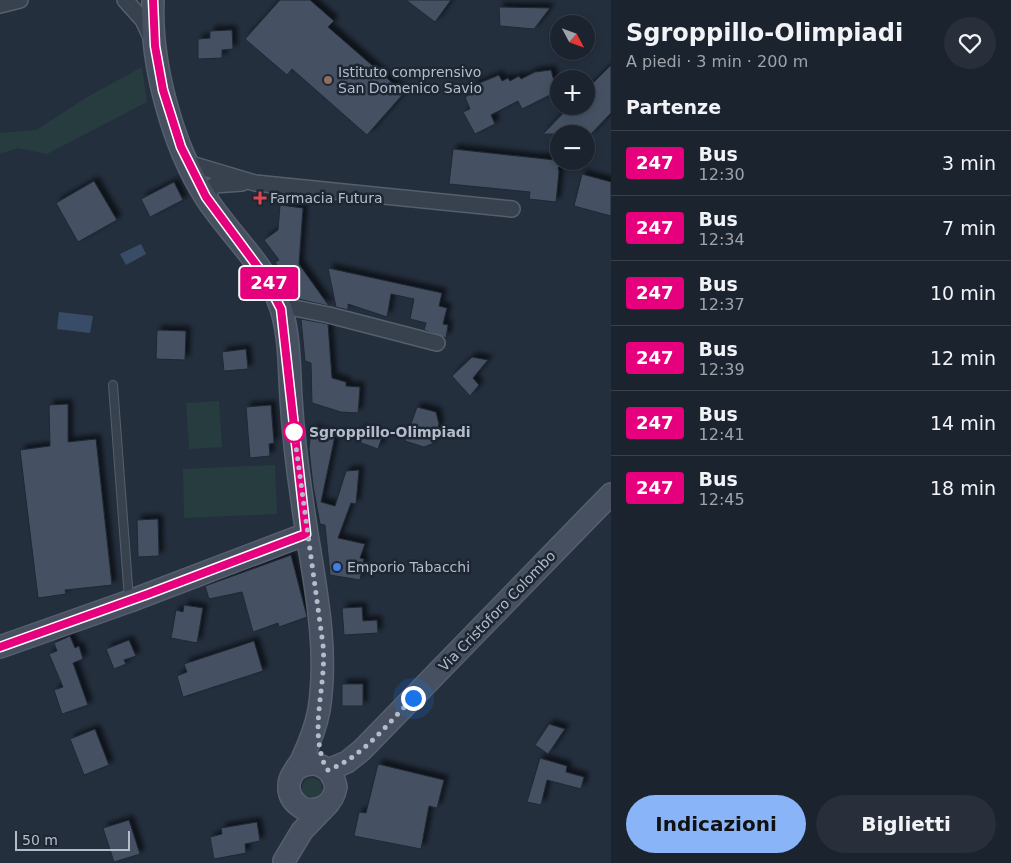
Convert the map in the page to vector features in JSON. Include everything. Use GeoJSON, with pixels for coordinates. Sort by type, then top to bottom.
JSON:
{"type":"FeatureCollection","features":[{"type":"Feature","properties":{"kind":"main road"},"geometry":{"type":"LineString","coordinates":[[153,0],[155,46],[171,119],[188,163],[206,197],[263,274],[280,305],[287,345],[300,486],[306,534],[320,610],[324,658],[318,718],[318,746],[336,787],[330,802],[320,809],[304,809],[292,798]]}},
{"type":"Feature","properties":{"kind":"main road","name":"Via Cristoforo Colombo"},"geometry":{"type":"LineString","coordinates":[[362,750],[611,494]]}},
{"type":"Feature","properties":{"kind":"main road"},"geometry":{"type":"LineString","coordinates":[[0,647],[130,601],[306,534]]}},
{"type":"Feature","properties":{"kind":"main road"},"geometry":{"type":"LineString","coordinates":[[284,862],[290,828],[292,798],[289,786],[318,718]]}},
{"type":"Feature","properties":{"kind":"main road"},"geometry":{"type":"LineString","coordinates":[[296,770],[311,764],[327,769],[347,762],[362,750]]}},
{"type":"Feature","properties":{"kind":"main road"},"geometry":{"type":"LineString","coordinates":[[284,862],[302,831],[330,802],[362,750]]}},
{"type":"Feature","properties":{"kind":"street"},"geometry":{"type":"LineString","coordinates":[[0,5],[20,0]]}},
{"type":"Feature","properties":{"kind":"street"},"geometry":{"type":"LineString","coordinates":[[125,0],[143,20],[155,46]]}},
{"type":"Feature","properties":{"kind":"street"},"geometry":{"type":"LineString","coordinates":[[188,163],[255,182],[512,209]]}},
{"type":"Feature","properties":{"kind":"street"},"geometry":{"type":"LineString","coordinates":[[206,197],[214,185],[255,182]]}},
{"type":"Feature","properties":{"kind":"street"},"geometry":{"type":"LineString","coordinates":[[280,305],[329,315],[437,343]]}},
{"type":"Feature","properties":{"kind":"lane"},"geometry":{"type":"LineString","coordinates":[[113,384],[130,601]]}},
{"type":"Feature","properties":{"kind":"green space"},"geometry":{"type":"Polygon","coordinates":[[[142,67],[147,102],[47,154],[18,148],[0,154],[0,133],[36,130],[89,96],[142,67]]]}},
{"type":"Feature","properties":{"kind":"green space"},"geometry":{"type":"Polygon","coordinates":[[[219,401],[222,447],[189,449],[186,403],[219,401]]]}},
{"type":"Feature","properties":{"kind":"green space"},"geometry":{"type":"Polygon","coordinates":[[[275,465],[277,514],[184,518],[183,469],[275,465]]]}},
{"type":"Feature","properties":{"kind":"green space"},"geometry":{"type":"Polygon","coordinates":[[[308,778],[316,778],[322,784],[322,792],[316,798],[308,798],[302,792],[302,784],[308,778]]]}},
{"type":"Feature","properties":{"kind":"water"},"geometry":{"type":"Polygon","coordinates":[[[141,244],[146,254],[126,265],[120,254],[141,244]]]}},
{"type":"Feature","properties":{"kind":"water"},"geometry":{"type":"Polygon","coordinates":[[[59,312],[93,316],[90,333],[57,329],[59,312]]]}},
{"type":"Feature","properties":{"kind":"building"},"geometry":{"type":"Polygon","coordinates":[[[280,0],[310,0],[334,21],[328,27],[404,93],[367,135],[292,69],[287,75],[245,39],[280,0]]]}},
{"type":"Feature","properties":{"kind":"building"},"geometry":{"type":"Polygon","coordinates":[[[406,0],[451,0],[435,22],[406,0]]]}},
{"type":"Feature","properties":{"kind":"building"},"geometry":{"type":"Polygon","coordinates":[[[499,7],[550,8],[534,29],[500,26],[499,7]]]}},
{"type":"Feature","properties":{"kind":"building"},"geometry":{"type":"Polygon","coordinates":[[[232,30],[233,49],[222,50],[222,58],[198,59],[198,39],[210,38],[210,31],[232,30]]]}},
{"type":"Feature","properties":{"kind":"building"},"geometry":{"type":"Polygon","coordinates":[[[611,65],[611,113],[595,130],[595,125],[552,125],[561,115],[595,115],[595,81],[611,65]]]}},
{"type":"Feature","properties":{"kind":"building"},"geometry":{"type":"Polygon","coordinates":[[[550,70],[550,95],[522,109],[518,101],[491,115],[495,124],[475,134],[463,112],[470,109],[465,97],[475,92],[472,86],[499,75],[502,81],[508,78],[510,81],[519,76],[521,79],[535,72],[550,70]]]}},
{"type":"Feature","properties":{"kind":"building"},"geometry":{"type":"Polygon","coordinates":[[[550,127],[550,134],[543,134],[550,127]]]}},
{"type":"Feature","properties":{"kind":"building"},"geometry":{"type":"Polygon","coordinates":[[[453,149],[550,159],[550,170],[559,171],[556,202],[529,199],[530,192],[449,184],[453,149]]]}},
{"type":"Feature","properties":{"kind":"building"},"geometry":{"type":"Polygon","coordinates":[[[582,174],[611,182],[611,216],[574,206],[582,174]]]}},
{"type":"Feature","properties":{"kind":"building"},"geometry":{"type":"Polygon","coordinates":[[[94,181],[117,220],[78,242],[56,203],[94,181]]]}},
{"type":"Feature","properties":{"kind":"building"},"geometry":{"type":"Polygon","coordinates":[[[174,182],[183,200],[150,217],[141,199],[174,182]]]}},
{"type":"Feature","properties":{"kind":"building"},"geometry":{"type":"Polygon","coordinates":[[[280,205],[303,208],[299,264],[329,306],[298,299],[275,262],[279,260],[264,240],[278,230],[280,205]]]}},
{"type":"Feature","properties":{"kind":"building"},"geometry":{"type":"Polygon","coordinates":[[[328,268],[442,293],[439,306],[447,308],[443,324],[448,325],[446,338],[424,330],[426,323],[410,319],[414,299],[391,294],[387,317],[348,304],[348,310],[336,307],[328,268]]]}},
{"type":"Feature","properties":{"kind":"building"},"geometry":{"type":"Polygon","coordinates":[[[301,319],[328,324],[332,378],[346,382],[346,386],[360,387],[358,413],[341,412],[312,403],[311,363],[305,361],[301,319]]]}},
{"type":"Feature","properties":{"kind":"building"},"geometry":{"type":"Polygon","coordinates":[[[157,330],[186,331],[185,360],[156,359],[157,330]]]}},
{"type":"Feature","properties":{"kind":"building"},"geometry":{"type":"Polygon","coordinates":[[[246,349],[248,369],[224,371],[222,352],[246,349]]]}},
{"type":"Feature","properties":{"kind":"building"},"geometry":{"type":"Polygon","coordinates":[[[472,357],[488,360],[473,378],[479,385],[470,396],[452,376],[472,357]]]}},
{"type":"Feature","properties":{"kind":"building"},"geometry":{"type":"Polygon","coordinates":[[[68,404],[68,442],[96,439],[112,585],[65,590],[66,594],[38,598],[20,450],[50,446],[49,405],[68,404]]]}},
{"type":"Feature","properties":{"kind":"building"},"geometry":{"type":"Polygon","coordinates":[[[271,405],[274,443],[269,444],[270,456],[250,458],[246,407],[271,405]]]}},
{"type":"Feature","properties":{"kind":"building"},"geometry":{"type":"Polygon","coordinates":[[[417,407],[436,412],[439,424],[432,444],[424,447],[405,441],[417,407]]]}},
{"type":"Feature","properties":{"kind":"building"},"geometry":{"type":"Polygon","coordinates":[[[311,429],[335,436],[321,502],[335,506],[346,471],[359,470],[356,504],[351,503],[338,538],[365,544],[360,558],[364,559],[360,580],[330,575],[325,525],[320,524],[313,486],[309,449],[311,429]]]}},
{"type":"Feature","properties":{"kind":"building"},"geometry":{"type":"Polygon","coordinates":[[[360,430],[382,437],[378,449],[356,441],[360,430]]]}},
{"type":"Feature","properties":{"kind":"building"},"geometry":{"type":"Polygon","coordinates":[[[158,519],[159,556],[138,557],[137,520],[158,519]]]}},
{"type":"Feature","properties":{"kind":"building"},"geometry":{"type":"Polygon","coordinates":[[[291,555],[307,617],[279,627],[278,623],[253,632],[242,592],[209,599],[205,586],[291,555]]]}},
{"type":"Feature","properties":{"kind":"building"},"geometry":{"type":"Polygon","coordinates":[[[184,605],[203,608],[197,643],[171,638],[176,610],[183,612],[184,605]]]}},
{"type":"Feature","properties":{"kind":"building"},"geometry":{"type":"Polygon","coordinates":[[[362,607],[363,621],[377,620],[378,633],[344,635],[342,608],[362,607]]]}},
{"type":"Feature","properties":{"kind":"building"},"geometry":{"type":"Polygon","coordinates":[[[70,636],[75,648],[79,646],[83,659],[73,663],[88,705],[62,714],[54,690],[63,687],[49,654],[57,651],[54,643],[70,636]]]}},
{"type":"Feature","properties":{"kind":"building"},"geometry":{"type":"Polygon","coordinates":[[[129,640],[136,656],[124,660],[126,664],[114,669],[106,649],[129,640]]]}},
{"type":"Feature","properties":{"kind":"building"},"geometry":{"type":"Polygon","coordinates":[[[254,641],[263,671],[183,697],[177,676],[187,672],[184,664],[254,641]]]}},
{"type":"Feature","properties":{"kind":"building"},"geometry":{"type":"Polygon","coordinates":[[[342,684],[363,684],[363,706],[342,706],[342,684]]]}},
{"type":"Feature","properties":{"kind":"building"},"geometry":{"type":"Polygon","coordinates":[[[549,724],[565,729],[548,754],[535,745],[549,724]]]}},
{"type":"Feature","properties":{"kind":"building"},"geometry":{"type":"Polygon","coordinates":[[[95,729],[109,765],[84,775],[70,739],[95,729]]]}},
{"type":"Feature","properties":{"kind":"building"},"geometry":{"type":"Polygon","coordinates":[[[540,758],[567,766],[566,772],[584,777],[581,789],[547,780],[541,805],[527,802],[540,758]]]}},
{"type":"Feature","properties":{"kind":"building"},"geometry":{"type":"Polygon","coordinates":[[[378,764],[444,780],[437,808],[429,806],[421,849],[354,836],[359,812],[366,813],[378,764]]]}},
{"type":"Feature","properties":{"kind":"building"},"geometry":{"type":"Polygon","coordinates":[[[129,820],[140,854],[114,862],[103,828],[129,820]]]}},
{"type":"Feature","properties":{"kind":"building"},"geometry":{"type":"Polygon","coordinates":[[[257,822],[260,841],[245,844],[246,853],[214,859],[210,837],[222,834],[221,828],[257,822]]]}},
{"type":"Feature","properties":{"kind":"bus line","name":"247"},"geometry":{"type":"LineString","coordinates":[[0,647],[148,594],[306,534],[285,326],[281,309],[263,274],[206,197],[181,147],[163,90],[155,46],[152,13],[153,0]]}},
{"type":"Feature","properties":{"kind":"place","name":"Istituto comprensivo San Domenico Savio"},"geometry":{"type":"Point","coordinates":[328,80]}},
{"type":"Feature","properties":{"kind":"place","name":"Farmacia Futura"},"geometry":{"type":"Point","coordinates":[260,198]}},
{"type":"Feature","properties":{"kind":"place","name":"Sgroppillo-Olimpiadi"},"geometry":{"type":"Point","coordinates":[294,432]}},
{"type":"Feature","properties":{"kind":"place","name":"Emporio Tabacchi"},"geometry":{"type":"Point","coordinates":[337,567]}},
{"type":"Feature","properties":{"kind":"route"},"geometry":{"type":"LineString","coordinates":[[294,432],[306,534],[320,610],[324,658],[318,718],[318,746],[326,768],[328,770],[347,762],[362,750],[413,698]]}}]}
